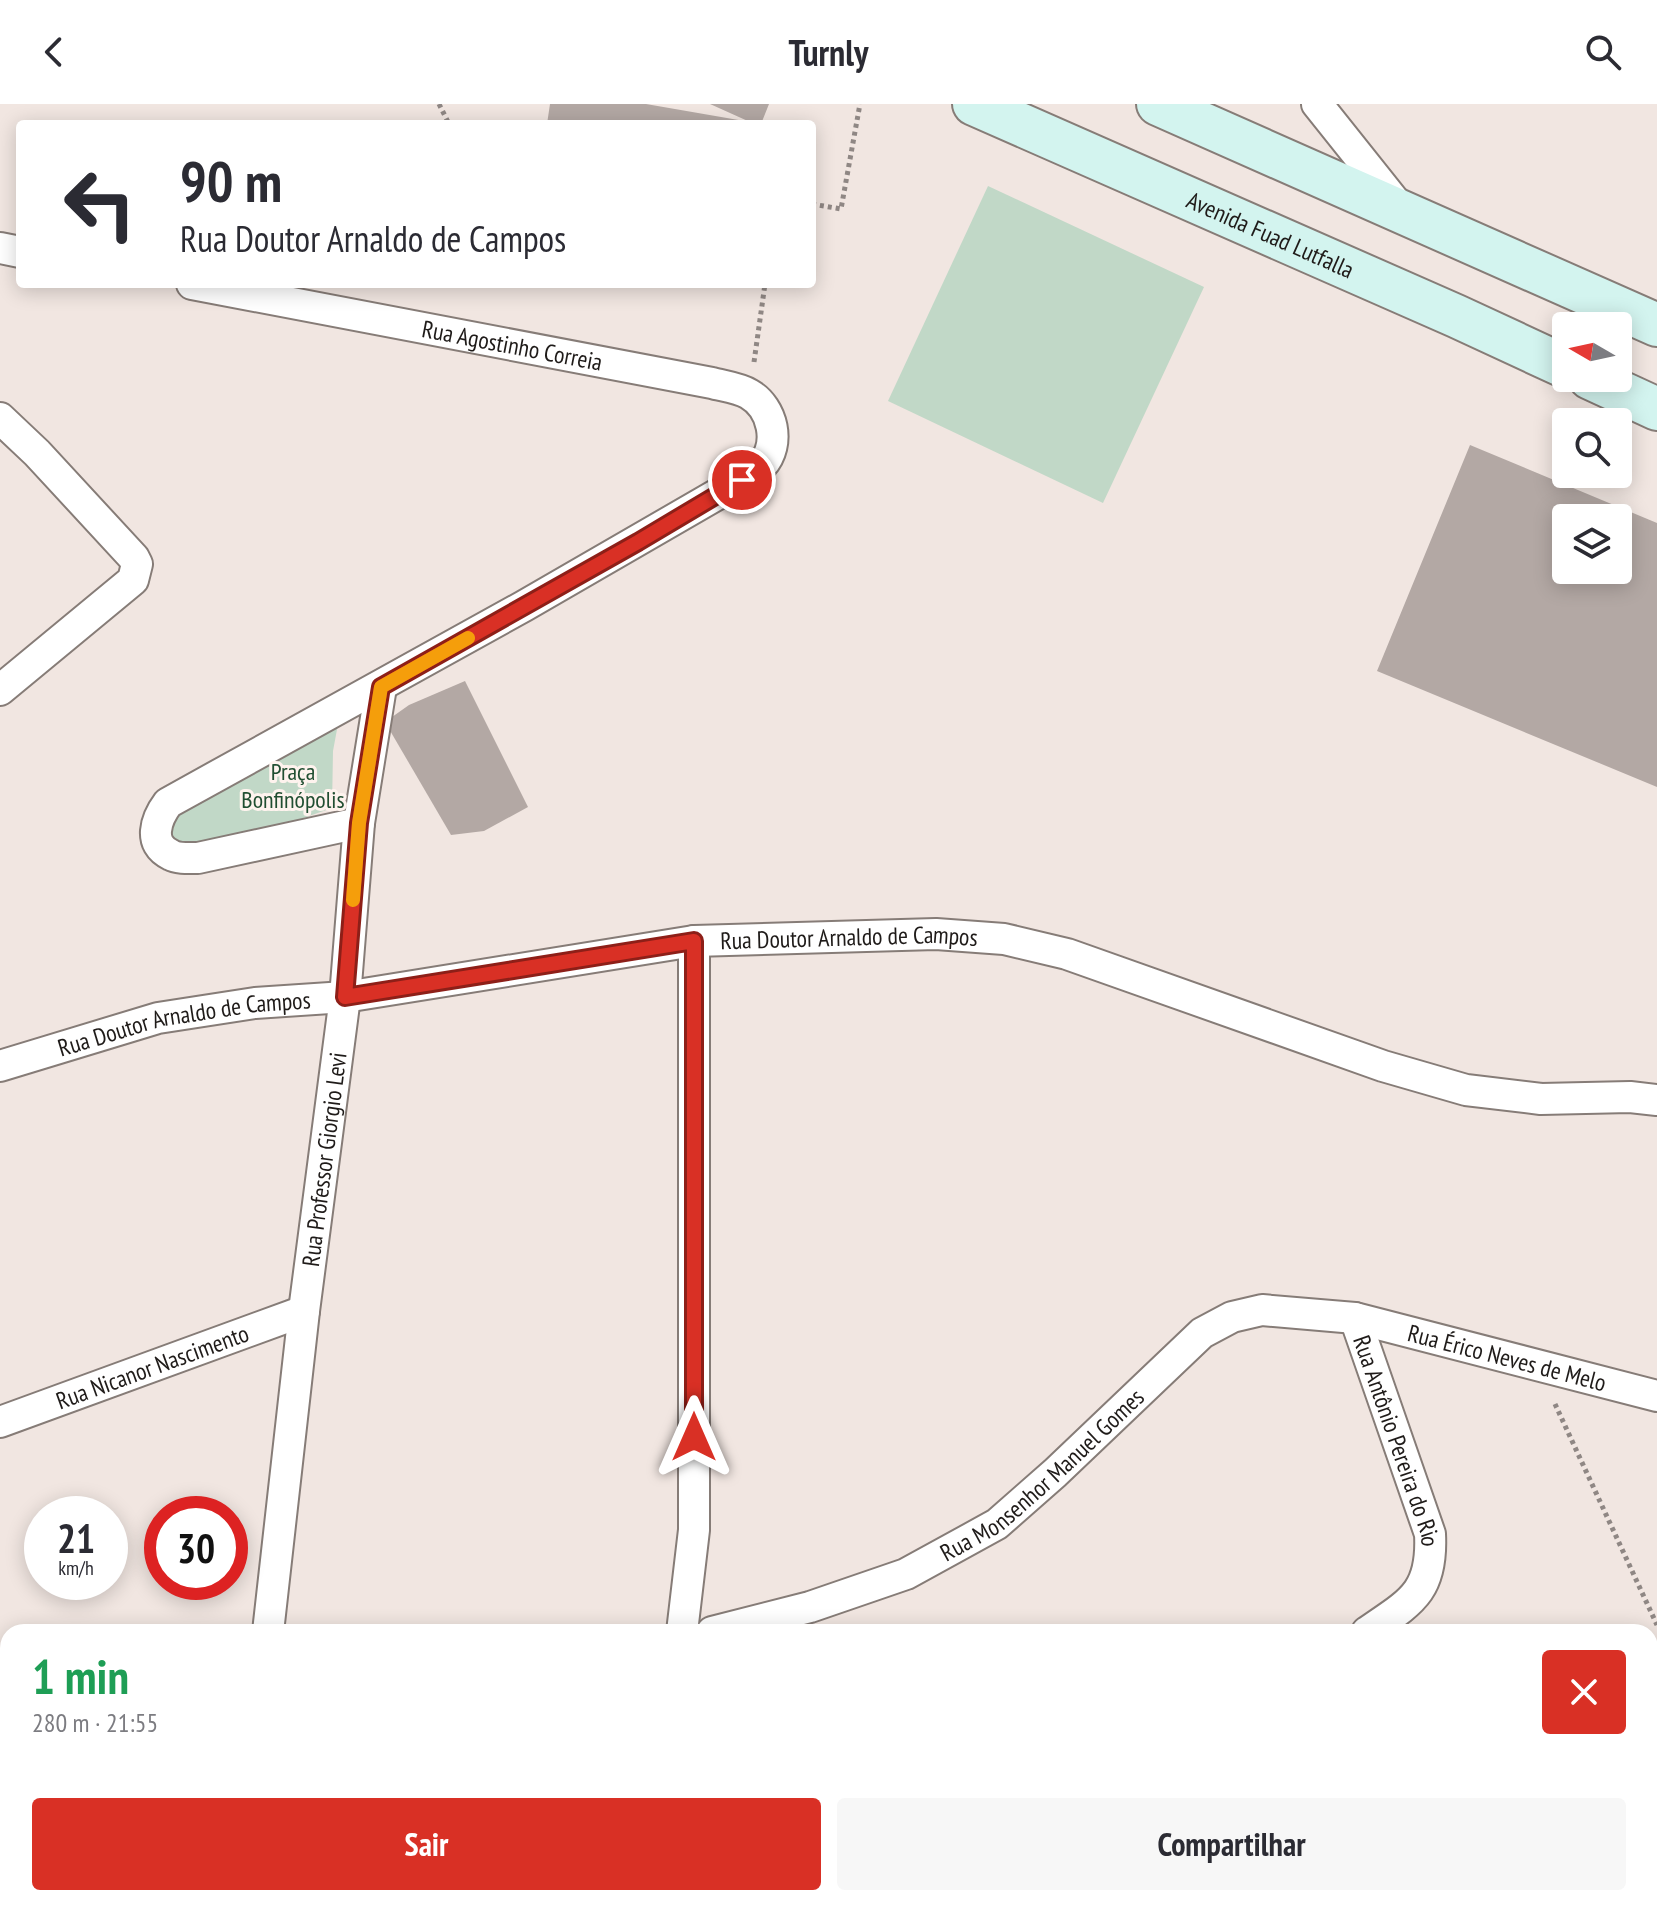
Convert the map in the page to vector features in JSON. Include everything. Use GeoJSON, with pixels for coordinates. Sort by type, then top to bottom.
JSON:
{"type":"FeatureCollection","features":[{"type":"Feature","properties":{"kind":"main road","name":"Avenida Fuad Lutfalla"},"geometry":{"type":"LineString","coordinates":[[974,104],[1442,309],[1552,360]]}},
{"type":"Feature","properties":{"kind":"main road"},"geometry":{"type":"LineString","coordinates":[[1158,104],[1657,325]]}},
{"type":"Feature","properties":{"kind":"main road"},"geometry":{"type":"LineString","coordinates":[[1620,392],[1657,409]]}},
{"type":"Feature","properties":{"kind":"street"},"geometry":{"type":"LineString","coordinates":[[1317,104],[1404,212]]}},
{"type":"Feature","properties":{"kind":"street","name":"Rua Agostinho Correia"},"geometry":{"type":"LineString","coordinates":[[213,288],[697,380],[749,394]]}},
{"type":"Feature","properties":{"kind":"street"},"geometry":{"type":"LineString","coordinates":[[359,823],[198,858],[173,857],[160,848],[155,835],[157,817],[168,803],[381,687],[742,480],[762,465],[772,447],[773,427],[765,410],[749,394]]}},
{"type":"Feature","properties":{"kind":"street"},"geometry":{"type":"LineString","coordinates":[[0,418],[37,453],[137,564],[133,580],[0,690]]}},
{"type":"Feature","properties":{"kind":"street","name":"Rua Professor Giorgio Levi"},"geometry":{"type":"LineString","coordinates":[[269,1624],[304,1311],[345,997],[359,823],[381,687]]}},
{"type":"Feature","properties":{"kind":"street","name":"Rua Doutor Arnaldo de Campos"},"geometry":{"type":"LineString","coordinates":[[0,1066],[158,1018],[255,1003],[345,997],[694,941],[936,934],[1004,939],[1067,954],[1383,1066],[1466,1090],[1541,1099],[1630,1097],[1657,1100]]}},
{"type":"Feature","properties":{"kind":"street"},"geometry":{"type":"LineString","coordinates":[[683,1624],[694,1530],[694,941]]}},
{"type":"Feature","properties":{"kind":"street","name":"Rua Monsenhor Manuel Gomes"},"geometry":{"type":"LineString","coordinates":[[743,1624],[810,1607],[906,1574],[997,1524],[1065,1464],[1202,1333],[1232,1317],[1262,1310],[1355,1318]]}},
{"type":"Feature","properties":{"kind":"street","name":"Rua Nicanor Nascimento"},"geometry":{"type":"LineString","coordinates":[[0,1422],[304,1311]]}},
{"type":"Feature","properties":{"kind":"street","name":"Rua Érico Neves de Melo"},"geometry":{"type":"LineString","coordinates":[[1355,1318],[1657,1396]]}},
{"type":"Feature","properties":{"kind":"street","name":"Rua Antônio Pereira do Rio"},"geometry":{"type":"LineString","coordinates":[[1355,1318],[1430,1534],[1431,1560],[1422,1585],[1409,1604],[1379,1624]]}},
{"type":"Feature","properties":{"kind":"path"},"geometry":{"type":"LineString","coordinates":[[816,205],[841,209],[860,104]]}},
{"type":"Feature","properties":{"kind":"path"},"geometry":{"type":"LineString","coordinates":[[749,394],[764,288]]}},
{"type":"Feature","properties":{"kind":"path"},"geometry":{"type":"LineString","coordinates":[[1536,1363],[1657,1624]]}},
{"type":"Feature","properties":{"kind":"green space"},"geometry":{"type":"Polygon","coordinates":[[[988,186],[1204,287],[1103,503],[888,401],[988,186]]]}},
{"type":"Feature","properties":{"kind":"green space","name":"Praça Bonfinópolis"},"geometry":{"type":"Polygon","coordinates":[[[338,724],[333,751],[332,808],[212,850],[172,843],[170,815],[338,724]]]}},
{"type":"Feature","properties":{"kind":"building"},"geometry":{"type":"Polygon","coordinates":[[[550,104],[646,104],[738,120],[548,120],[550,104]]]}},
{"type":"Feature","properties":{"kind":"building"},"geometry":{"type":"Polygon","coordinates":[[[710,104],[769,104],[763,120],[746,120],[710,104]]]}},
{"type":"Feature","properties":{"kind":"building"},"geometry":{"type":"Polygon","coordinates":[[[1470,445],[1552,479],[1552,488],[1573,488],[1611,504],[1552,504],[1552,584],[1632,584],[1632,513],[1657,523],[1657,787],[1377,671],[1470,445]]]}},
{"type":"Feature","properties":{"kind":"building"},"geometry":{"type":"Polygon","coordinates":[[[465,681],[528,807],[484,831],[451,835],[385,722],[409,705],[465,681]]]}},
{"type":"Feature","properties":{"kind":"slow traffic"},"geometry":{"type":"LineString","coordinates":[[353,900],[359,823],[381,687],[468,638]]}},
{"type":"Feature","properties":{"kind":"route"},"geometry":{"type":"LineString","coordinates":[[694,1437],[694,941],[345,997],[359,823],[381,687],[742,480]]}}]}
